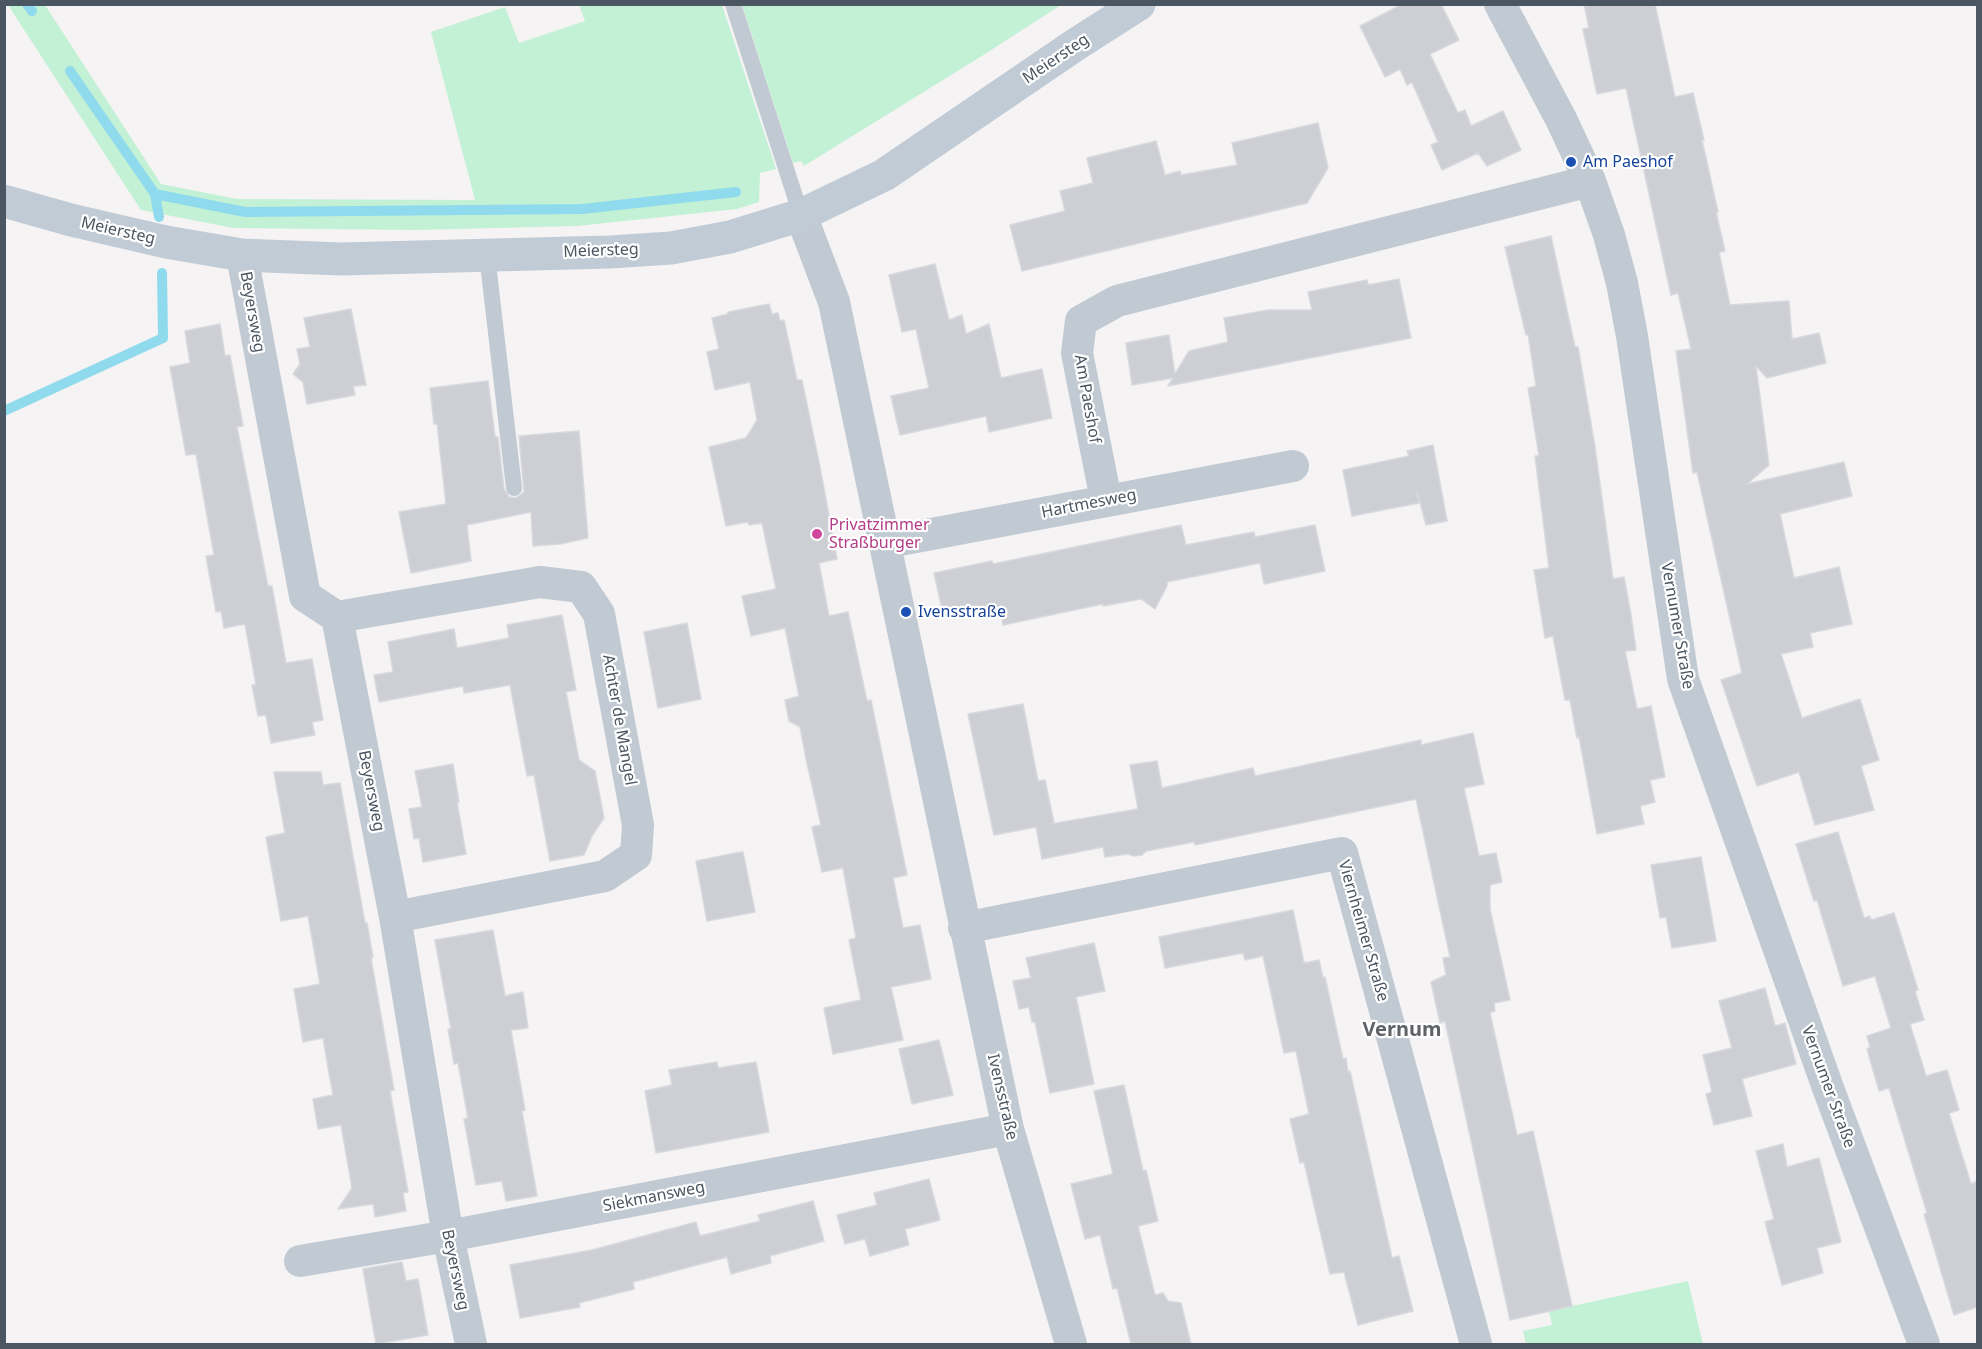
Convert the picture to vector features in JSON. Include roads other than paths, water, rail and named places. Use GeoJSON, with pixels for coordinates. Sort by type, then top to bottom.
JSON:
{"type":"FeatureCollection","features":[{"type":"Feature","properties":{"kind":"street","name":"Meiersteg"},"geometry":{"type":"LineString","coordinates":[[4,201],[156,240],[242,255],[341,259],[610,252],[670,248],[730,237],[801,215],[884,175],[1139,4]]}},
{"type":"Feature","properties":{"kind":"street","name":"Vernumer Straße"},"geometry":{"type":"LineString","coordinates":[[1500,4],[1561,119],[1590,181],[1609,236],[1622,283],[1632,336],[1683,679],[1828,1088],[1924,1344]]}},
{"type":"Feature","properties":{"kind":"street","name":"Am Paeshof"},"geometry":{"type":"LineString","coordinates":[[1106,501],[1077,353],[1081,321],[1118,301],[1590,181]]}},
{"type":"Feature","properties":{"kind":"street","name":"Ivensstraße"},"geometry":{"type":"LineString","coordinates":[[801,215],[834,302],[1008,1129],[1071,1344]]}},
{"type":"Feature","properties":{"kind":"street","name":"Beyersweg"},"geometry":{"type":"LineString","coordinates":[[242,255],[305,596],[337,617],[395,917],[448,1236],[471,1344]]}},
{"type":"Feature","properties":{"kind":"street","name":"Hartmesweg"},"geometry":{"type":"LineString","coordinates":[[884,543],[1293,466]]}},
{"type":"Feature","properties":{"kind":"street","name":"Achter de Mangel"},"geometry":{"type":"LineString","coordinates":[[337,617],[540,582],[580,587],[599,614],[638,825],[636,855],[605,876],[395,917]]}},
{"type":"Feature","properties":{"kind":"street","name":"Viernheimer Straße"},"geometry":{"type":"LineString","coordinates":[[964,928],[1342,853],[1476,1344]]}},
{"type":"Feature","properties":{"kind":"street","name":"Siekmansweg"},"geometry":{"type":"LineString","coordinates":[[300,1261],[448,1236],[1008,1129]]}},
{"type":"Feature","properties":{"kind":"lane"},"geometry":{"type":"LineString","coordinates":[[733,4],[801,215]]}},
{"type":"Feature","properties":{"kind":"lane"},"geometry":{"type":"LineString","coordinates":[[487,255],[514,488]]}},
{"type":"Feature","properties":{"kind":"waterway"},"geometry":{"type":"LineString","coordinates":[[27,4],[32,11]]}},
{"type":"Feature","properties":{"kind":"waterway"},"geometry":{"type":"LineString","coordinates":[[70,71],[155,194],[159,217]]}},
{"type":"Feature","properties":{"kind":"waterway"},"geometry":{"type":"LineString","coordinates":[[155,194],[245,212],[582,209],[736,192]]}},
{"type":"Feature","properties":{"kind":"waterway"},"geometry":{"type":"LineString","coordinates":[[4,411],[163,338],[162,273]]}},
{"type":"Feature","properties":{"kind":"place","name":"Am Paeshof"},"geometry":{"type":"Point","coordinates":[1571,162]}},
{"type":"Feature","properties":{"kind":"place","name":"Privatzimmer Straßburger"},"geometry":{"type":"Point","coordinates":[817,534]}},
{"type":"Feature","properties":{"kind":"place","name":"Ivensstraße"},"geometry":{"type":"Point","coordinates":[906,612]}},
{"type":"Feature","properties":{"kind":"district","name":"Vernum"},"geometry":{"type":"Point","coordinates":[1402,1030]}}]}
